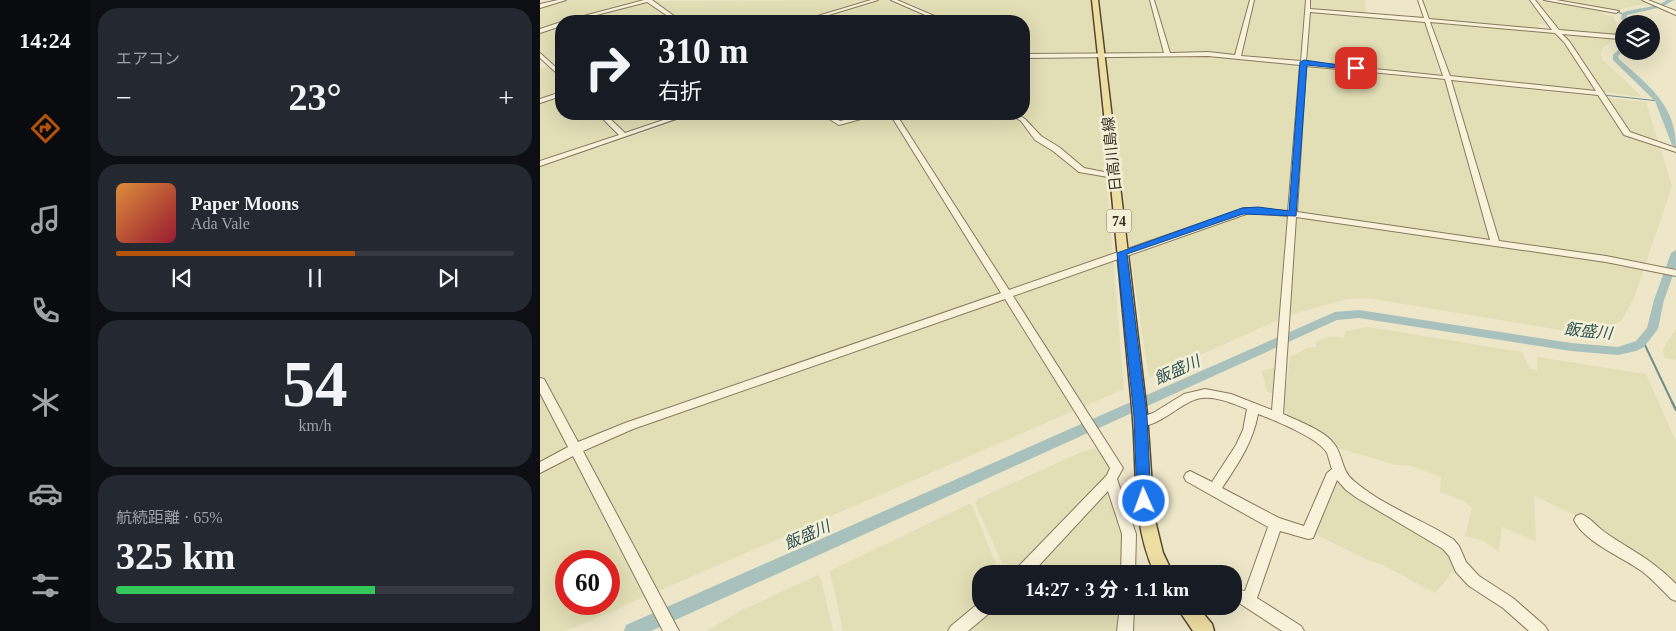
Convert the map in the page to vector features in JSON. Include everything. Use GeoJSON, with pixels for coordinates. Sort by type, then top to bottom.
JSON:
{"type":"FeatureCollection","features":[{"type":"Feature","properties":{"kind":"main road","name":"日高川島線"},"geometry":{"type":"LineString","coordinates":[[1095,0],[1137,387],[1146,516],[1153,549],[1160,565]]}},
{"type":"Feature","properties":{"kind":"main road"},"geometry":{"type":"LineString","coordinates":[[1193,615],[1204,631]]}},
{"type":"Feature","properties":{"kind":"street"},"geometry":{"type":"LineString","coordinates":[[540,6],[564,0]]}},
{"type":"Feature","properties":{"kind":"street"},"geometry":{"type":"LineString","coordinates":[[591,15],[648,0],[669,15]]}},
{"type":"Feature","properties":{"kind":"street"},"geometry":{"type":"LineString","coordinates":[[825,15],[876,0]]}},
{"type":"Feature","properties":{"kind":"street"},"geometry":{"type":"LineString","coordinates":[[893,0],[929,15]]}},
{"type":"Feature","properties":{"kind":"street"},"geometry":{"type":"LineString","coordinates":[[1152,0],[1167,54]]}},
{"type":"Feature","properties":{"kind":"street"},"geometry":{"type":"LineString","coordinates":[[1238,56],[1252,0]]}},
{"type":"Feature","properties":{"kind":"street"},"geometry":{"type":"LineString","coordinates":[[1276,416],[1283,351],[1309,10],[1308,0]]}},
{"type":"Feature","properties":{"kind":"street"},"geometry":{"type":"LineString","coordinates":[[1420,0],[1447,78],[1496,244]]}},
{"type":"Feature","properties":{"kind":"street"},"geometry":{"type":"LineString","coordinates":[[1532,0],[1566,41],[1627,133],[1676,150]]}},
{"type":"Feature","properties":{"kind":"street"},"geometry":{"type":"LineString","coordinates":[[1546,0],[1616,11]]}},
{"type":"Feature","properties":{"kind":"street"},"geometry":{"type":"LineString","coordinates":[[1644,0],[1676,14]]}},
{"type":"Feature","properties":{"kind":"street"},"geometry":{"type":"LineString","coordinates":[[1309,10],[1615,37]]}},
{"type":"Feature","properties":{"kind":"street"},"geometry":{"type":"LineString","coordinates":[[540,31],[555,26]]}},
{"type":"Feature","properties":{"kind":"street"},"geometry":{"type":"LineString","coordinates":[[1030,56],[1167,54],[1238,56],[1600,93]]}},
{"type":"Feature","properties":{"kind":"street"},"geometry":{"type":"LineString","coordinates":[[540,55],[555,69]]}},
{"type":"Feature","properties":{"kind":"street"},"geometry":{"type":"LineString","coordinates":[[540,101],[555,96]]}},
{"type":"Feature","properties":{"kind":"street"},"geometry":{"type":"LineString","coordinates":[[608,120],[624,135]]}},
{"type":"Feature","properties":{"kind":"street"},"geometry":{"type":"LineString","coordinates":[[540,164],[669,120]]}},
{"type":"Feature","properties":{"kind":"street"},"geometry":{"type":"LineString","coordinates":[[833,120],[839,124],[854,120]]}},
{"type":"Feature","properties":{"kind":"street"},"geometry":{"type":"LineString","coordinates":[[897,120],[1117,468],[1111,479],[1030,565]]}},
{"type":"Feature","properties":{"kind":"street"},"geometry":{"type":"LineString","coordinates":[[1023,120],[1038,138],[1054,147],[1082,170],[1114,176]]}},
{"type":"Feature","properties":{"kind":"street"},"geometry":{"type":"LineString","coordinates":[[540,468],[575,449],[629,426],[1242,211],[1258,210],[1293,214],[1652,267],[1676,273]]}},
{"type":"Feature","properties":{"kind":"street"},"geometry":{"type":"LineString","coordinates":[[540,382],[671,631]]}},
{"type":"Feature","properties":{"kind":"street"},"geometry":{"type":"LineString","coordinates":[[1140,419],[1152,420],[1190,396],[1200,394],[1214,394],[1276,416],[1326,444],[1332,452],[1337,472],[1344,481],[1360,493],[1448,544],[1454,550],[1461,567],[1470,577],[1508,603],[1540,631]]}},
{"type":"Feature","properties":{"kind":"street"},"geometry":{"type":"LineString","coordinates":[[1214,490],[1241,448],[1249,430],[1253,407]]}},
{"type":"Feature","properties":{"kind":"street"},"geometry":{"type":"LineString","coordinates":[[1190,477],[1276,524],[1308,533],[1332,477],[1337,472]]}},
{"type":"Feature","properties":{"kind":"street"},"geometry":{"type":"LineString","coordinates":[[1111,479],[1129,534],[1128,565]]}},
{"type":"Feature","properties":{"kind":"street"},"geometry":{"type":"LineString","coordinates":[[1581,520],[1593,531],[1646,565],[1676,594]]}},
{"type":"Feature","properties":{"kind":"street"},"geometry":{"type":"LineString","coordinates":[[1249,601],[1276,524]]}},
{"type":"Feature","properties":{"kind":"street"},"geometry":{"type":"LineString","coordinates":[[1242,597],[1296,631]]}},
{"type":"Feature","properties":{"kind":"street"},"geometry":{"type":"LineString","coordinates":[[956,631],[976,615]]}},
{"type":"Feature","properties":{"kind":"street"},"geometry":{"type":"LineString","coordinates":[[1125,631],[1126,615]]}},
{"type":"Feature","properties":{"kind":"shaded area"},"geometry":{"type":"Polygon","coordinates":[[[567,0],[645,0],[585,15],[555,15],[555,24],[540,30],[540,7],[567,0]]]}},
{"type":"Feature","properties":{"kind":"shaded area"},"geometry":{"type":"Polygon","coordinates":[[[872,0],[821,15],[672,15],[650,1],[872,0]]]}},
{"type":"Feature","properties":{"kind":"shaded area"},"geometry":{"type":"Polygon","coordinates":[[[878,0],[890,0],[926,15],[827,15],[878,0]]]}},
{"type":"Feature","properties":{"kind":"shaded area"},"geometry":{"type":"Polygon","coordinates":[[[897,0],[1091,0],[1096,54],[1030,54],[1030,15],[933,15],[897,0]]]}},
{"type":"Feature","properties":{"kind":"shaded area"},"geometry":{"type":"Polygon","coordinates":[[[1099,0],[1307,0],[1300,61],[1203,52],[1106,54],[1099,0]]]}},
{"type":"Feature","properties":{"kind":"shaded area"},"geometry":{"type":"Polygon","coordinates":[[[1311,0],[1365,0],[1366,14],[1312,9],[1311,0]]]}},
{"type":"Feature","properties":{"kind":"shaded area"},"geometry":{"type":"Polygon","coordinates":[[[1423,0],[1530,0],[1547,25],[1538,24],[1540,29],[1430,20],[1423,0]]]}},
{"type":"Feature","properties":{"kind":"shaded area"},"geometry":{"type":"Polygon","coordinates":[[[1533,0],[1601,10],[1605,15],[1613,16],[1615,20],[1615,35],[1557,31],[1533,0]]]}},
{"type":"Feature","properties":{"kind":"shaded area"},"geometry":{"type":"Polygon","coordinates":[[[1550,0],[1641,0],[1649,3],[1615,10],[1550,0]]]}},
{"type":"Feature","properties":{"kind":"shaded area"},"geometry":{"type":"Polygon","coordinates":[[[647,2],[667,15],[592,15],[647,2]]]}},
{"type":"Feature","properties":{"kind":"shaded area"},"geometry":{"type":"Polygon","coordinates":[[[1310,11],[1425,21],[1440,75],[1306,61],[1310,11]]]}},
{"type":"Feature","properties":{"kind":"shaded area"},"geometry":{"type":"Polygon","coordinates":[[[1431,22],[1553,32],[1561,40],[1596,90],[1451,76],[1431,22]]]}},
{"type":"Feature","properties":{"kind":"shaded area"},"geometry":{"type":"Polygon","coordinates":[[[555,27],[555,66],[540,51],[540,32],[555,27]]]}},
{"type":"Feature","properties":{"kind":"shaded area"},"geometry":{"type":"Polygon","coordinates":[[[1559,33],[1615,38],[1603,47],[1601,55],[1603,60],[1642,97],[1602,92],[1567,38],[1559,33]]]}},
{"type":"Feature","properties":{"kind":"shaded area"},"geometry":{"type":"Polygon","coordinates":[[[1212,56],[1646,102],[1672,186],[1634,298],[1622,320],[1608,329],[1588,332],[1566,331],[1367,298],[1347,299],[1289,315],[1149,378],[1130,253],[1106,57],[1212,56]]]}},
{"type":"Feature","properties":{"kind":"shaded area"},"geometry":{"type":"Polygon","coordinates":[[[1096,57],[1124,389],[620,608],[620,550],[555,550],[555,615],[603,615],[566,631],[540,631],[540,167],[680,120],[1030,120],[1030,59],[1096,57]]]}},
{"type":"Feature","properties":{"kind":"shaded area"},"geometry":{"type":"Polygon","coordinates":[[[549,66],[555,72],[555,95],[540,100],[540,69],[549,66]]]}},
{"type":"Feature","properties":{"kind":"shaded area"},"geometry":{"type":"Polygon","coordinates":[[[555,97],[555,120],[605,120],[621,135],[540,162],[540,102],[555,97]]]}},
{"type":"Feature","properties":{"kind":"shaded area"},"geometry":{"type":"Polygon","coordinates":[[[612,120],[665,120],[626,133],[612,120]]]}},
{"type":"Feature","properties":{"kind":"shaded area"},"geometry":{"type":"Polygon","coordinates":[[[1368,327],[1522,352],[1530,369],[1537,370],[1537,357],[1646,374],[1676,442],[1676,590],[1584,519],[1534,496],[1536,541],[1502,527],[1499,552],[1484,541],[1465,536],[1472,508],[1464,501],[1440,492],[1441,477],[1408,465],[1396,465],[1335,447],[1283,414],[1290,357],[1307,348],[1317,347],[1315,343],[1330,336],[1344,338],[1345,331],[1368,327]]]}},
{"type":"Feature","properties":{"kind":"shaded area"},"geometry":{"type":"Polygon","coordinates":[[[1676,328],[1676,360],[1664,358],[1663,349],[1676,328]]]}},
{"type":"Feature","properties":{"kind":"shaded area"},"geometry":{"type":"Polygon","coordinates":[[[1277,367],[1276,394],[1267,392],[1262,371],[1277,367]]]}},
{"type":"Feature","properties":{"kind":"shaded area"},"geometry":{"type":"Polygon","coordinates":[[[1096,448],[1110,467],[1109,472],[1022,565],[1003,565],[975,503],[978,499],[1079,453],[1096,448]]]}},
{"type":"Feature","properties":{"kind":"shaded area"},"geometry":{"type":"Polygon","coordinates":[[[1337,478],[1444,543],[1457,567],[1435,593],[1383,565],[1368,560],[1313,533],[1337,478]]]}},
{"type":"Feature","properties":{"kind":"shaded area"},"geometry":{"type":"Polygon","coordinates":[[[1111,483],[1123,521],[1125,565],[1035,565],[1111,483]]]}},
{"type":"Feature","properties":{"kind":"shaded area"},"geometry":{"type":"Polygon","coordinates":[[[969,504],[972,505],[996,565],[972,565],[972,610],[945,631],[843,631],[830,571],[969,504]]]}},
{"type":"Feature","properties":{"kind":"shaded area"},"geometry":{"type":"Polygon","coordinates":[[[818,575],[821,579],[833,631],[706,631],[740,611],[818,575]]]}},
{"type":"Feature","properties":{"kind":"shaded area"},"geometry":{"type":"Polygon","coordinates":[[[982,615],[1123,615],[1122,631],[963,631],[982,615]]]}},
{"type":"Feature","properties":{"kind":"waterway"},"geometry":{"type":"LineString","coordinates":[[1543,0],[1570,5]]}},
{"type":"Feature","properties":{"kind":"waterway","name":"飯盛川"},"geometry":{"type":"LineString","coordinates":[[1624,15],[1636,10],[1654,8],[1671,0]]}},
{"type":"Feature","properties":{"kind":"waterway"},"geometry":{"type":"LineString","coordinates":[[1616,12],[1624,14]]}},
{"type":"Feature","properties":{"kind":"waterway"},"geometry":{"type":"LineString","coordinates":[[588,15],[595,13]]}},
{"type":"Feature","properties":{"kind":"waterway"},"geometry":{"type":"LineString","coordinates":[[1030,58],[1036,58]]}},
{"type":"Feature","properties":{"kind":"waterway","name":"飯盛川"},"geometry":{"type":"LineString","coordinates":[[1616,60],[1653,93],[1659,101],[1676,145]]}},
{"type":"Feature","properties":{"kind":"waterway"},"geometry":{"type":"LineString","coordinates":[[1603,95],[1659,101]]}},
{"type":"Feature","properties":{"kind":"waterway"},"geometry":{"type":"LineString","coordinates":[[564,158],[675,120]]}},
{"type":"Feature","properties":{"kind":"waterway","name":"飯盛川"},"geometry":{"type":"LineString","coordinates":[[632,631],[1335,316],[1359,314],[1571,347],[1618,351],[1632,348],[1640,344],[1652,329],[1659,300],[1676,253]]}},
{"type":"Feature","properties":{"kind":"waterway"},"geometry":{"type":"LineString","coordinates":[[1643,341],[1673,404]]}},
{"type":"Feature","properties":{"kind":"waterway"},"geometry":{"type":"LineString","coordinates":[[1673,404],[1676,410]]}},
{"type":"Feature","properties":{"kind":"route"},"geometry":{"type":"LineString","coordinates":[[1144,501],[1140,417],[1122,253],[1242,211],[1258,210],[1293,214],[1304,62],[1356,68]]}}]}
